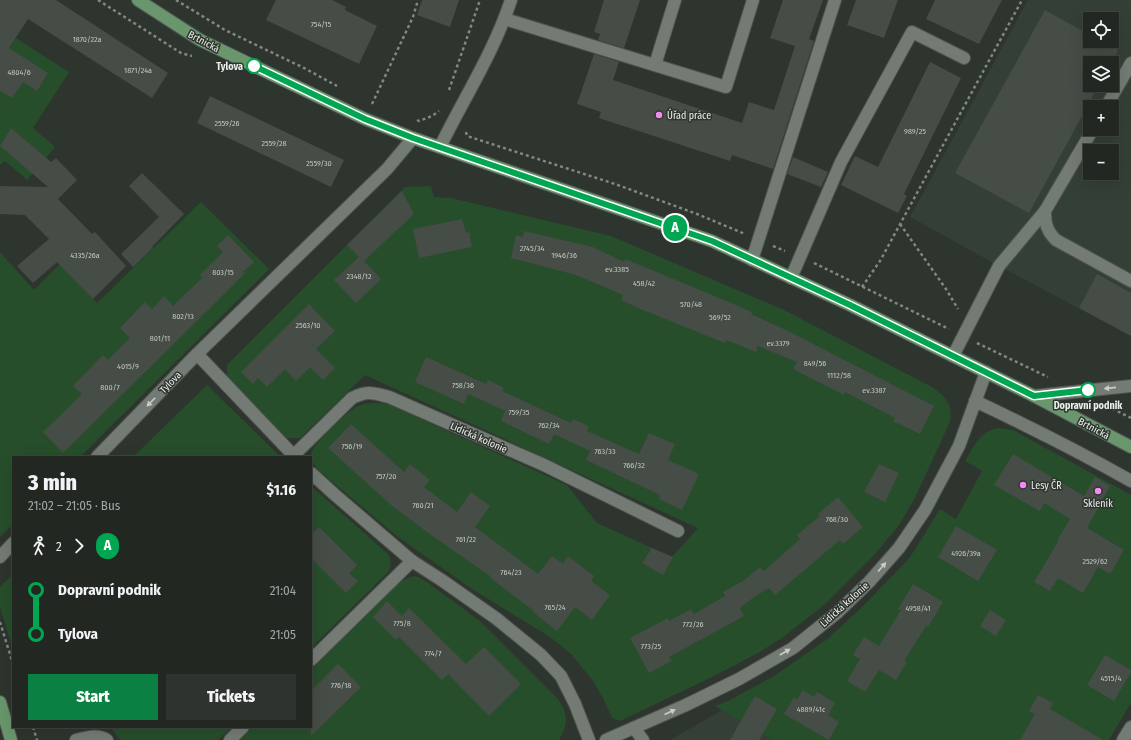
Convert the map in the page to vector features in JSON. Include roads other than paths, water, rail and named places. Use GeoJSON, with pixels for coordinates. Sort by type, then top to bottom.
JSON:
{"type":"FeatureCollection","features":[{"type":"Feature","properties":{"kind":"main road","name":"Brtnická"},"geometry":{"type":"LineString","coordinates":[[138,0],[200,40],[358,116],[413,138],[712,241],[850,305],[1034,396],[1131,447]]}},
{"type":"Feature","properties":{"kind":"main road"},"geometry":{"type":"LineString","coordinates":[[0,702],[11,740]]}},
{"type":"Feature","properties":{"kind":"street"},"geometry":{"type":"LineString","coordinates":[[440,147],[495,42],[511,0]]}},
{"type":"Feature","properties":{"kind":"street"},"geometry":{"type":"LineString","coordinates":[[655,65],[675,0]]}},
{"type":"Feature","properties":{"kind":"street"},"geometry":{"type":"LineString","coordinates":[[505,19],[726,87],[753,0]]}},
{"type":"Feature","properties":{"kind":"street"},"geometry":{"type":"LineString","coordinates":[[752,260],[835,0]]}},
{"type":"Feature","properties":{"kind":"street"},"geometry":{"type":"LineString","coordinates":[[791,278],[842,162],[912,32],[964,58]]}},
{"type":"Feature","properties":{"kind":"street"},"geometry":{"type":"LineString","coordinates":[[1110,100],[1131,63]]}},
{"type":"Feature","properties":{"kind":"street"},"geometry":{"type":"LineString","coordinates":[[953,356],[999,266],[1045,211],[1089,136]]}},
{"type":"Feature","properties":{"kind":"street","name":"Tylova"},"geometry":{"type":"LineString","coordinates":[[98,456],[197,354],[387,169],[413,138]]}},
{"type":"Feature","properties":{"kind":"street"},"geometry":{"type":"LineString","coordinates":[[1045,211],[1045,221],[1049,233],[1056,240],[1131,281]]}},
{"type":"Feature","properties":{"kind":"street","name":"Lidická kolonie"},"geometry":{"type":"LineString","coordinates":[[197,354],[294,456],[352,398],[362,393],[373,393],[389,397],[544,465],[678,531]]}},
{"type":"Feature","properties":{"kind":"street","name":"Lidická kolonie"},"geometry":{"type":"LineString","coordinates":[[606,740],[686,705],[739,679],[792,648],[838,612],[869,582],[898,548],[925,510],[959,446],[986,372]]}},
{"type":"Feature","properties":{"kind":"street"},"geometry":{"type":"LineString","coordinates":[[1034,396],[1131,386]]}},
{"type":"Feature","properties":{"kind":"street"},"geometry":{"type":"LineString","coordinates":[[975,400],[1109,468],[1131,481]]}},
{"type":"Feature","properties":{"kind":"street"},"geometry":{"type":"LineString","coordinates":[[312,474],[412,561],[497,619],[541,655],[561,676],[575,704],[589,740]]}},
{"type":"Feature","properties":{"kind":"street"},"geometry":{"type":"LineString","coordinates":[[0,557],[12,544]]}},
{"type":"Feature","properties":{"kind":"street"},"geometry":{"type":"LineString","coordinates":[[312,659],[412,561]]}},
{"type":"Feature","properties":{"kind":"street"},"geometry":{"type":"LineString","coordinates":[[1123,740],[1131,727]]}},
{"type":"Feature","properties":{"kind":"street"},"geometry":{"type":"LineString","coordinates":[[230,740],[242,728]]}},
{"type":"Feature","properties":{"kind":"street"},"geometry":{"type":"LineString","coordinates":[[634,728],[643,740]]}},
{"type":"Feature","properties":{"kind":"street"},"geometry":{"type":"LineString","coordinates":[[76,740],[87,737],[103,737],[107,740]]}},
{"type":"Feature","properties":{"kind":"place","name":"Tylova"},"geometry":{"type":"Point","coordinates":[254,66]}},
{"type":"Feature","properties":{"kind":"place","name":"Úřad práce"},"geometry":{"type":"Point","coordinates":[659,115]}},
{"type":"Feature","properties":{"kind":"place","name":"Dopravní podnik"},"geometry":{"type":"Point","coordinates":[1088,390]}},
{"type":"Feature","properties":{"kind":"place","name":"Lesy ČR"},"geometry":{"type":"Point","coordinates":[1023,485]}},
{"type":"Feature","properties":{"kind":"place","name":"Skleník"},"geometry":{"type":"Point","coordinates":[1098,491]}}]}
